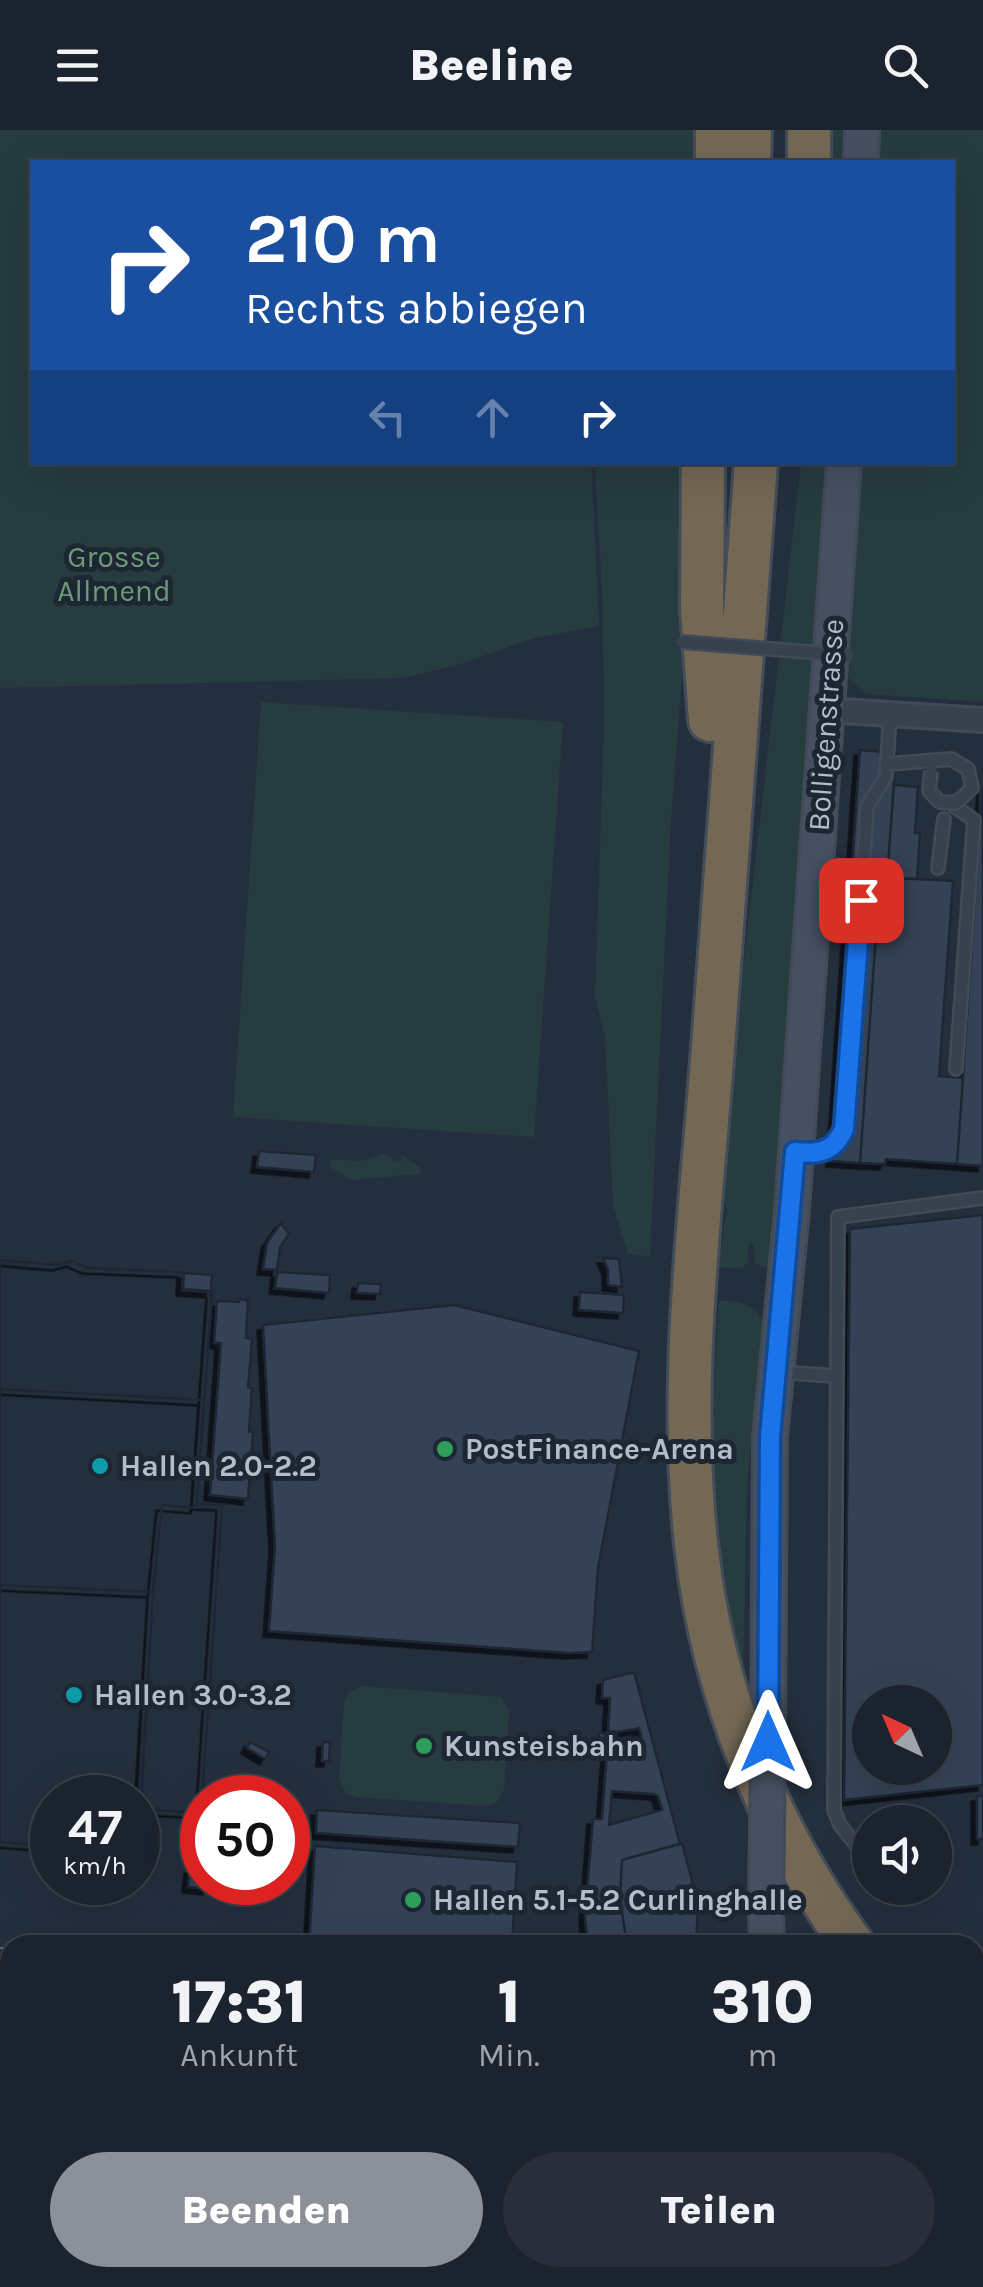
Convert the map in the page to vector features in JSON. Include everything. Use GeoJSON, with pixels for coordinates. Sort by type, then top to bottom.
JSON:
{"type":"FeatureCollection","features":[{"type":"Feature","properties":{"kind":"highway"},"geometry":{"type":"LineString","coordinates":[[717,130],[717,160]]}},
{"type":"Feature","properties":{"kind":"highway"},"geometry":{"type":"LineString","coordinates":[[749,160],[750,130]]}},
{"type":"Feature","properties":{"kind":"highway"},"geometry":{"type":"LineString","coordinates":[[776,130],[776,160]]}},
{"type":"Feature","properties":{"kind":"highway"},"geometry":{"type":"LineString","coordinates":[[809,130],[809,160]]}},
{"type":"Feature","properties":{"kind":"highway"},"geometry":{"type":"LineString","coordinates":[[703,465],[702,610],[710,720]]}},
{"type":"Feature","properties":{"kind":"highway"},"geometry":{"type":"LineString","coordinates":[[729,465],[664,1384],[668,1542],[689,1661],[720,1760],[760,1852],[812,1935]]}},
{"type":"Feature","properties":{"kind":"highway"},"geometry":{"type":"LineString","coordinates":[[756,465],[693,1330],[692,1504],[715,1652],[745,1748],[793,1852],[847,1935]]}},
{"type":"Feature","properties":{"kind":"highway"},"geometry":{"type":"LineString","coordinates":[[743,640],[781,465]]}},
{"type":"Feature","properties":{"kind":"main road"},"geometry":{"type":"LineString","coordinates":[[860,160],[862,130]]}},
{"type":"Feature","properties":{"kind":"main road","name":"Bolligenstrasse"},"geometry":{"type":"LineString","coordinates":[[767,1929],[769,1500],[844,465]]}},
{"type":"Feature","properties":{"kind":"street"},"geometry":{"type":"LineString","coordinates":[[827,710],[983,720]]}},
{"type":"Feature","properties":{"kind":"lane"},"geometry":{"type":"LineString","coordinates":[[682,642],[848,655]]}},
{"type":"Feature","properties":{"kind":"lane"},"geometry":{"type":"LineString","coordinates":[[795,1152],[821,1154],[841,1137],[846,1120],[868,807],[887,770],[890,714]]}},
{"type":"Feature","properties":{"kind":"lane"},"geometry":{"type":"LineString","coordinates":[[887,770],[951,759],[968,770],[972,788],[962,800],[946,805],[928,791],[931,771]]}},
{"type":"Feature","properties":{"kind":"lane"},"geometry":{"type":"LineString","coordinates":[[954,806],[974,820],[956,1069]]}},
{"type":"Feature","properties":{"kind":"lane"},"geometry":{"type":"LineString","coordinates":[[938,868],[944,820]]}},
{"type":"Feature","properties":{"kind":"lane"},"geometry":{"type":"LineString","coordinates":[[852,1840],[834,1810],[838,1217],[983,1198]]}},
{"type":"Feature","properties":{"kind":"lane"},"geometry":{"type":"LineString","coordinates":[[776,1372],[835,1376]]}},
{"type":"Feature","properties":{"kind":"green space","name":"Grosse Allmend"},"geometry":{"type":"Polygon","coordinates":[[[0,130],[698,130],[697,160],[30,160],[30,465],[591,465],[599,623],[596,627],[534,638],[455,666],[402,678],[0,688],[0,130]]]}},
{"type":"Feature","properties":{"kind":"green space"},"geometry":{"type":"Polygon","coordinates":[[[828,130],[850,130],[848,160],[828,160],[828,130]]]}},
{"type":"Feature","properties":{"kind":"green space"},"geometry":{"type":"Polygon","coordinates":[[[872,130],[983,130],[983,702],[866,694],[848,678],[853,585],[847,574],[853,465],[955,465],[955,160],[870,160],[872,130]]]}},
{"type":"Feature","properties":{"kind":"green space"},"geometry":{"type":"Polygon","coordinates":[[[595,465],[689,465],[683,663],[671,821],[650,1257],[628,1254],[613,1206],[605,1037],[595,996],[604,726],[595,465]]]}},
{"type":"Feature","properties":{"kind":"green space"},"geometry":{"type":"Polygon","coordinates":[[[801,465],[830,465],[771,1268],[755,1262],[754,1244],[749,1243],[748,1261],[742,1269],[718,1267],[727,1209],[723,1200],[734,1046],[801,465]]]}},
{"type":"Feature","properties":{"kind":"green space"},"geometry":{"type":"Polygon","coordinates":[[[261,702],[563,722],[534,1137],[233,1117],[261,702]]]}},
{"type":"Feature","properties":{"kind":"green space"},"geometry":{"type":"Polygon","coordinates":[[[384,1154],[395,1161],[402,1160],[401,1155],[421,1168],[420,1174],[351,1180],[329,1166],[332,1159],[361,1161],[384,1154]]]}},
{"type":"Feature","properties":{"kind":"green space"},"geometry":{"type":"Polygon","coordinates":[[[719,1301],[745,1304],[764,1322],[747,1484],[743,1673],[723,1582],[714,1488],[719,1301]]]}},
{"type":"Feature","properties":{"kind":"green space","name":"Kunsteisbahn"},"geometry":{"type":"Polygon","coordinates":[[[361,1686],[501,1697],[509,1711],[504,1790],[497,1802],[487,1806],[345,1793],[339,1779],[344,1701],[349,1692],[361,1686]]]}},
{"type":"Feature","properties":{"kind":"building"},"geometry":{"type":"Polygon","coordinates":[[[860,750],[896,753],[887,878],[880,877],[860,1163],[832,1161],[860,750]]]}},
{"type":"Feature","properties":{"kind":"building"},"geometry":{"type":"Polygon","coordinates":[[[894,785],[918,787],[917,879],[887,878],[894,785]]]}},
{"type":"Feature","properties":{"kind":"building"},"geometry":{"type":"Polygon","coordinates":[[[983,786],[983,1166],[957,1164],[983,786]]]}},
{"type":"Feature","properties":{"kind":"building"},"geometry":{"type":"Polygon","coordinates":[[[880,877],[953,881],[939,1076],[963,1078],[957,1164],[886,1159],[885,1164],[860,1163],[880,877]]]}},
{"type":"Feature","properties":{"kind":"building"},"geometry":{"type":"Polygon","coordinates":[[[259,1151],[316,1155],[314,1172],[257,1167],[259,1151]]]}},
{"type":"Feature","properties":{"kind":"building"},"geometry":{"type":"Polygon","coordinates":[[[983,1215],[983,1785],[844,1800],[850,1229],[983,1215]]]}},
{"type":"Feature","properties":{"kind":"building"},"geometry":{"type":"Polygon","coordinates":[[[281,1223],[289,1234],[280,1247],[277,1270],[263,1269],[267,1243],[281,1223]]]}},
{"type":"Feature","properties":{"kind":"building"},"geometry":{"type":"Polygon","coordinates":[[[603,1258],[619,1259],[622,1287],[608,1285],[603,1258]]]}},
{"type":"Feature","properties":{"kind":"building"},"geometry":{"type":"Polygon","coordinates":[[[0,1260],[58,1265],[72,1261],[87,1268],[183,1272],[182,1290],[212,1292],[204,1400],[0,1389],[0,1260]]]}},
{"type":"Feature","properties":{"kind":"building"},"geometry":{"type":"Polygon","coordinates":[[[0,1260],[58,1265],[72,1261],[87,1268],[183,1272],[182,1290],[212,1292],[197,1504],[222,1505],[204,1775],[180,1775],[180,1812],[160,1810],[160,1775],[30,1775],[30,1844],[0,1842],[0,1260]]]}},
{"type":"Feature","properties":{"kind":"building"},"geometry":{"type":"Polygon","coordinates":[[[277,1272],[330,1275],[329,1293],[275,1288],[277,1272]]]}},
{"type":"Feature","properties":{"kind":"building"},"geometry":{"type":"Polygon","coordinates":[[[184,1273],[212,1275],[211,1291],[183,1289],[184,1273]]]}},
{"type":"Feature","properties":{"kind":"building"},"geometry":{"type":"Polygon","coordinates":[[[358,1283],[381,1284],[380,1294],[357,1293],[358,1283]]]}},
{"type":"Feature","properties":{"kind":"building"},"geometry":{"type":"Polygon","coordinates":[[[580,1292],[624,1295],[623,1313],[579,1310],[580,1292]]]}},
{"type":"Feature","properties":{"kind":"building"},"geometry":{"type":"Polygon","coordinates":[[[248,1300],[246,1338],[252,1339],[248,1387],[252,1388],[249,1432],[253,1432],[248,1499],[210,1495],[221,1343],[214,1343],[217,1301],[248,1300]]]}},
{"type":"Feature","properties":{"kind":"building","name":"PostFinance-Arena"},"geometry":{"type":"Polygon","coordinates":[[[454,1305],[639,1351],[598,1568],[592,1652],[269,1631],[275,1547],[263,1325],[454,1305]]]}},
{"type":"Feature","properties":{"kind":"building","name":"Hallen 2.0-2.2"},"geometry":{"type":"Polygon","coordinates":[[[0,1389],[204,1400],[196,1508],[162,1505],[153,1592],[0,1585],[0,1389]]]}},
{"type":"Feature","properties":{"kind":"building"},"geometry":{"type":"Polygon","coordinates":[[[197,1504],[222,1505],[204,1775],[180,1775],[180,1812],[160,1810],[160,1775],[143,1775],[162,1505],[196,1508],[197,1504]]]}},
{"type":"Feature","properties":{"kind":"building","name":"Hallen 3.0-3.2"},"geometry":{"type":"Polygon","coordinates":[[[0,1585],[153,1592],[142,1775],[30,1775],[30,1844],[0,1842],[0,1585]]]}},
{"type":"Feature","properties":{"kind":"building"},"geometry":{"type":"Polygon","coordinates":[[[634,1672],[680,1844],[622,1860],[620,1899],[625,1935],[587,1935],[585,1918],[593,1819],[602,1819],[608,1738],[599,1738],[599,1733],[608,1734],[610,1698],[602,1698],[603,1680],[634,1672]],[[639,1728],[616,1732],[615,1747],[644,1747],[639,1728]],[[612,1791],[609,1825],[662,1810],[654,1794],[612,1791]]]}},
{"type":"Feature","properties":{"kind":"building"},"geometry":{"type":"Polygon","coordinates":[[[250,1742],[269,1752],[265,1759],[247,1748],[250,1742]]]}},
{"type":"Feature","properties":{"kind":"building"},"geometry":{"type":"Polygon","coordinates":[[[323,1742],[330,1742],[329,1761],[322,1761],[323,1742]]]}},
{"type":"Feature","properties":{"kind":"building"},"geometry":{"type":"Polygon","coordinates":[[[977,1796],[983,1796],[983,1839],[977,1839],[977,1796]]]}},
{"type":"Feature","properties":{"kind":"building"},"geometry":{"type":"Polygon","coordinates":[[[317,1810],[520,1823],[518,1847],[316,1833],[317,1810]]]}},
{"type":"Feature","properties":{"kind":"building"},"geometry":{"type":"Polygon","coordinates":[[[682,1843],[698,1904],[696,1935],[625,1935],[620,1899],[622,1860],[682,1843]]]}},
{"type":"Feature","properties":{"kind":"building","name":"Hallen 5.1-5.2 Curlinghalle"},"geometry":{"type":"Polygon","coordinates":[[[315,1846],[517,1862],[513,1935],[310,1935],[315,1846]]]}},
{"type":"Feature","properties":{"kind":"place","name":"PostFinance-Arena"},"geometry":{"type":"Point","coordinates":[445,1449]}},
{"type":"Feature","properties":{"kind":"place","name":"Hallen 2.0-2.2"},"geometry":{"type":"Point","coordinates":[100,1466]}},
{"type":"Feature","properties":{"kind":"place","name":"Hallen 3.0-3.2"},"geometry":{"type":"Point","coordinates":[74,1695]}},
{"type":"Feature","properties":{"kind":"place","name":"Kunsteisbahn"},"geometry":{"type":"Point","coordinates":[424,1746]}},
{"type":"Feature","properties":{"kind":"place","name":"Hallen 5.1-5.2 Curlinghalle"},"geometry":{"type":"Point","coordinates":[413,1900]}},
{"type":"Feature","properties":{"kind":"route"},"geometry":{"type":"LineString","coordinates":[[768,1742],[770,1437],[795,1152],[821,1154],[841,1137],[844,1129],[861,900]]}}]}
